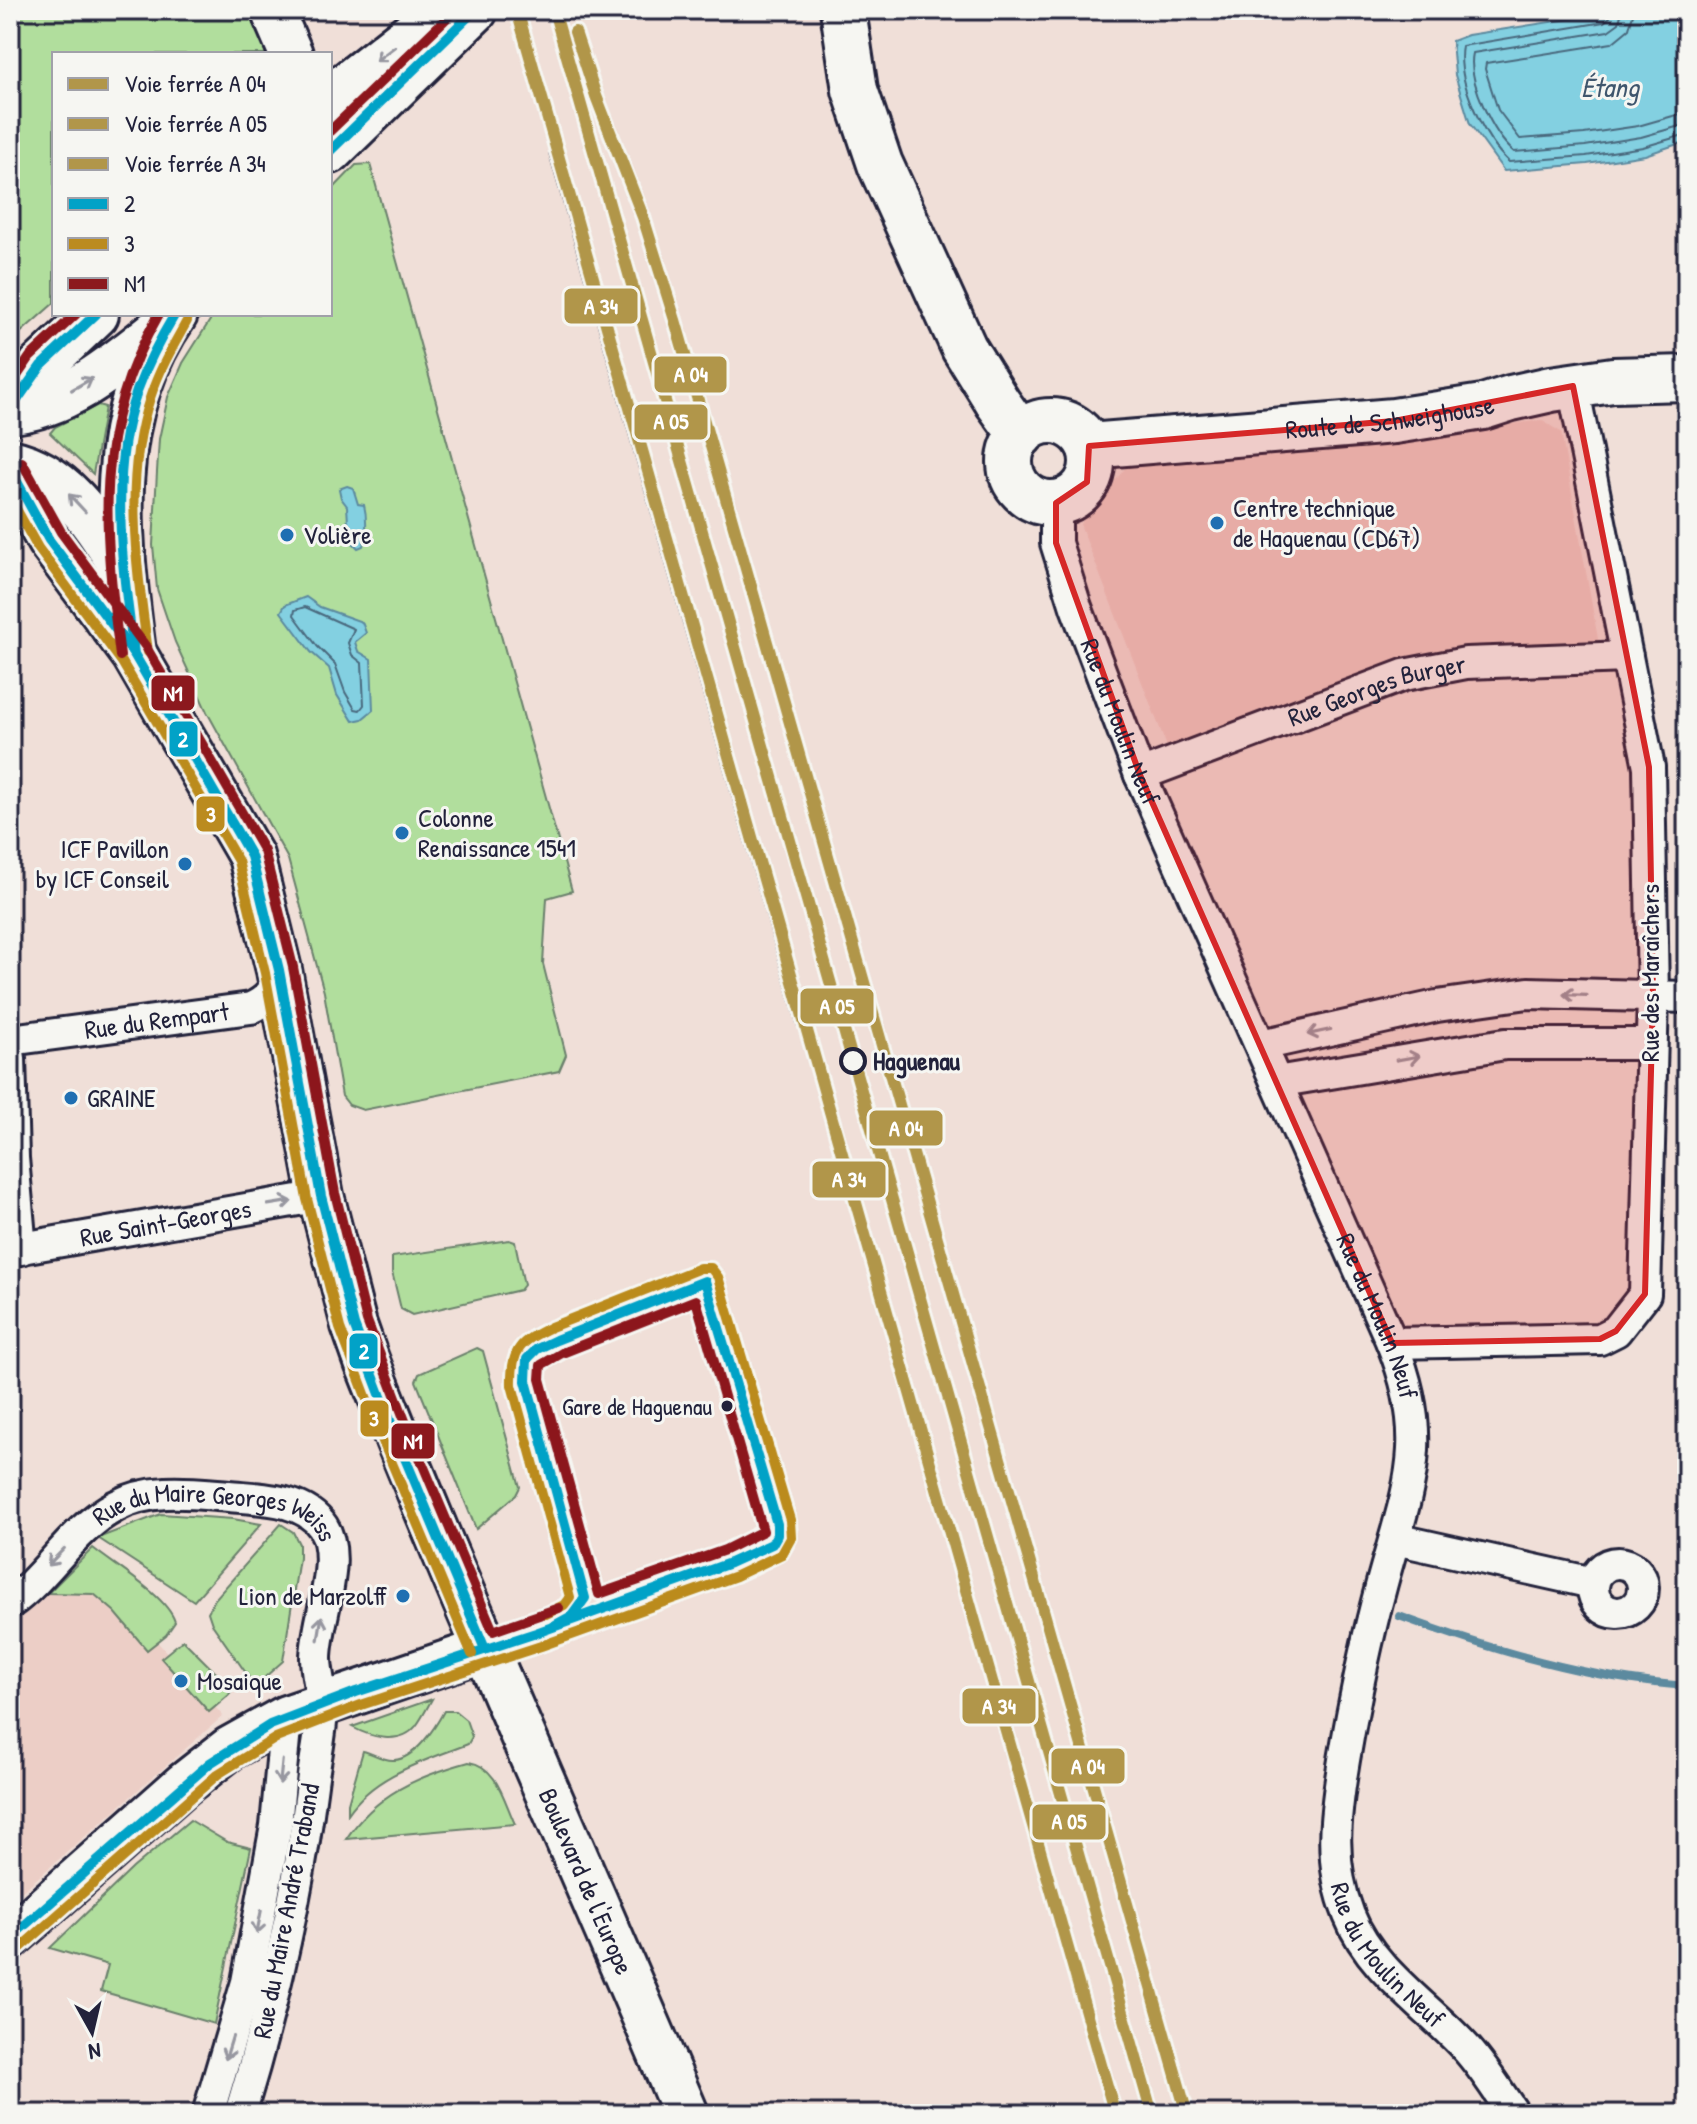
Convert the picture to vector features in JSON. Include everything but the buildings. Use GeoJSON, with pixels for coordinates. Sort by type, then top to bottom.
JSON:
{"type":"FeatureCollection","features":[{"type":"Feature","properties":{"kind":"main road"},"geometry":{"type":"LineString","coordinates":[[332,96],[439,10]]}},
{"type":"Feature","properties":{"kind":"main road"},"geometry":{"type":"LineString","coordinates":[[332,149],[475,10]]}},
{"type":"Feature","properties":{"kind":"main road"},"geometry":{"type":"LineString","coordinates":[[843,10],[855,90],[880,164],[964,348],[1021,435]]}},
{"type":"Feature","properties":{"kind":"main road"},"geometry":{"type":"LineString","coordinates":[[10,411],[41,366],[94,316]]}},
{"type":"Feature","properties":{"kind":"main road"},"geometry":{"type":"LineString","coordinates":[[10,411],[42,405],[74,389],[113,364],[172,318]]}},
{"type":"Feature","properties":{"kind":"main road"},"geometry":{"type":"LineString","coordinates":[[134,654],[122,566],[120,482],[126,423],[150,355],[172,318]]}},
{"type":"Feature","properties":{"kind":"main road","name":"Route de Schweighouse"},"geometry":{"type":"LineString","coordinates":[[1089,446],[1394,421],[1469,410],[1526,394],[1573,386],[1627,379],[1687,378]]}},
{"type":"Feature","properties":{"kind":"main road"},"geometry":{"type":"LineString","coordinates":[[1044,422],[1070,426],[1081,434],[1089,446],[1092,470],[1087,482],[1078,494],[1056,503],[1034,500],[1018,486],[1012,474],[1010,460],[1013,447],[1021,435],[1044,422]]}},
{"type":"Feature","properties":{"kind":"main road"},"geometry":{"type":"LineString","coordinates":[[10,462],[34,469],[63,489],[93,521],[122,566]]}},
{"type":"Feature","properties":{"kind":"main road","name":"Boulevard de l'Europe"},"geometry":{"type":"LineString","coordinates":[[10,469],[49,540],[134,654],[251,856],[279,970],[321,1196],[354,1325],[485,1649],[686,2114]]}},
{"type":"Feature","properties":{"kind":"street"},"geometry":{"type":"LineString","coordinates":[[272,10],[290,52]]}},
{"type":"Feature","properties":{"kind":"street","name":"Rue des Maraîchers"},"geometry":{"type":"LineString","coordinates":[[1392,1343],[1600,1339],[1616,1331],[1645,1294],[1653,997],[1649,767],[1573,386]]}},
{"type":"Feature","properties":{"kind":"street","name":"Rue du Moulin Neuf"},"geometry":{"type":"LineString","coordinates":[[1056,503],[1056,543],[1076,607],[1140,775],[1392,1343],[1408,1389],[1414,1444],[1413,1468],[1362,1663],[1336,1809],[1334,1852],[1339,1883],[1350,1917],[1368,1950],[1466,2047],[1514,2114]]}},
{"type":"Feature","properties":{"kind":"street","name":"Rue Georges Burger"},"geometry":{"type":"LineString","coordinates":[[1140,775],[1404,675],[1466,663],[1627,657]]}},
{"type":"Feature","properties":{"kind":"street","name":"Rue du Rempart"},"geometry":{"type":"LineString","coordinates":[[10,1040],[239,1010],[269,997],[278,981],[279,970]]}},
{"type":"Feature","properties":{"kind":"street"},"geometry":{"type":"LineString","coordinates":[[1261,1045],[1437,1006],[1528,993],[1687,997]]}},
{"type":"Feature","properties":{"kind":"street"},"geometry":{"type":"LineString","coordinates":[[1467,1002],[1473,1048]]}},
{"type":"Feature","properties":{"kind":"street"},"geometry":{"type":"LineString","coordinates":[[1276,1082],[1505,1044],[1650,1044]]}},
{"type":"Feature","properties":{"kind":"street"},"geometry":{"type":"LineString","coordinates":[[10,1058],[16,1250]]}},
{"type":"Feature","properties":{"kind":"street","name":"Rue Saint-Georges"},"geometry":{"type":"LineString","coordinates":[[16,1250],[321,1196]]}},
{"type":"Feature","properties":{"kind":"street","name":"Rue du Maire Georges Weiss"},"geometry":{"type":"LineString","coordinates":[[10,1603],[86,1528],[127,1501],[174,1492],[287,1503],[318,1521],[330,1547],[316,1658],[304,1711]]}},
{"type":"Feature","properties":{"kind":"street"},"geometry":{"type":"LineString","coordinates":[[1395,1539],[1593,1583]]}},
{"type":"Feature","properties":{"kind":"street"},"geometry":{"type":"LineString","coordinates":[[10,1938],[218,1756],[304,1711],[485,1649]]}},
{"type":"Feature","properties":{"kind":"street","name":"Rue du Maire André Traband"},"geometry":{"type":"LineString","coordinates":[[208,2114],[247,1982],[276,1826],[304,1711]]}},
{"type":"Feature","properties":{"kind":"street","name":"Rue du Maire André Traband"},"geometry":{"type":"LineString","coordinates":[[240,2114],[267,2025],[300,1866],[304,1711]]}},
{"type":"Feature","properties":{"kind":"highlighted area"},"geometry":{"type":"Polygon","coordinates":[[[1573,386],[1649,767],[1653,997],[1645,1294],[1616,1331],[1600,1339],[1392,1343],[1140,775],[1056,543],[1056,503],[1087,482],[1089,446],[1394,421],[1573,386]]]}},
{"type":"Feature","properties":{"kind":"shaded area","name":"Centre technique de Haguenau (CD67)"},"geometry":{"type":"Polygon","coordinates":[[[1541,420],[1561,432],[1600,650],[1443,658],[1168,749],[1080,524],[1127,466],[1338,449],[1541,420]]]}},
{"type":"Feature","properties":{"kind":"shaded area"},"geometry":{"type":"Polygon","coordinates":[[[80,1583],[122,1602],[223,1716],[10,1902],[10,1658],[19,1649],[10,1640],[10,1627],[48,1593],[80,1583]]]}},
{"type":"Feature","properties":{"kind":"green space"},"geometry":{"type":"Polygon","coordinates":[[[10,10],[255,10],[272,52],[52,52],[52,305],[10,342],[10,10]]]}},
{"type":"Feature","properties":{"kind":"green space"},"geometry":{"type":"Polygon","coordinates":[[[370,164],[572,891],[547,898],[543,964],[566,1055],[559,1071],[363,1110],[349,1105],[342,1096],[324,992],[288,859],[207,712],[175,642],[157,589],[153,545],[159,439],[168,397],[183,363],[213,316],[332,316],[332,190],[356,165],[370,164]]]}},
{"type":"Feature","properties":{"kind":"green space"},"geometry":{"type":"Polygon","coordinates":[[[98,405],[105,407],[93,474],[50,433],[55,427],[98,405]]]}},
{"type":"Feature","properties":{"kind":"green space"},"geometry":{"type":"Polygon","coordinates":[[[509,1240],[515,1242],[524,1285],[520,1290],[412,1315],[401,1309],[392,1272],[392,1257],[509,1240]]]}},
{"type":"Feature","properties":{"kind":"green space"},"geometry":{"type":"Polygon","coordinates":[[[477,1348],[483,1351],[520,1487],[516,1495],[476,1529],[416,1381],[419,1374],[477,1348]]]}},
{"type":"Feature","properties":{"kind":"green space"},"geometry":{"type":"Polygon","coordinates":[[[161,1514],[261,1524],[194,1601],[98,1538],[161,1514]]]}},
{"type":"Feature","properties":{"kind":"green space"},"geometry":{"type":"Polygon","coordinates":[[[281,1524],[293,1532],[299,1544],[283,1661],[255,1686],[212,1624],[208,1612],[215,1599],[281,1524]]]}},
{"type":"Feature","properties":{"kind":"green space"},"geometry":{"type":"Polygon","coordinates":[[[93,1548],[139,1582],[170,1612],[175,1622],[166,1635],[147,1650],[115,1612],[94,1594],[48,1593],[93,1548]]]}},
{"type":"Feature","properties":{"kind":"green space"},"geometry":{"type":"Polygon","coordinates":[[[183,1640],[232,1689],[209,1712],[161,1658],[183,1640]]]}},
{"type":"Feature","properties":{"kind":"green space"},"geometry":{"type":"Polygon","coordinates":[[[432,1699],[416,1726],[402,1736],[385,1738],[352,1727],[432,1699]]]}},
{"type":"Feature","properties":{"kind":"green space"},"geometry":{"type":"Polygon","coordinates":[[[444,1711],[455,1711],[466,1720],[472,1737],[468,1744],[386,1779],[359,1800],[348,1814],[348,1803],[363,1751],[386,1759],[402,1758],[424,1742],[444,1711]]]}},
{"type":"Feature","properties":{"kind":"green space"},"geometry":{"type":"Polygon","coordinates":[[[469,1762],[479,1765],[493,1777],[515,1824],[346,1839],[371,1810],[400,1789],[469,1762]]]}},
{"type":"Feature","properties":{"kind":"green space"},"geometry":{"type":"Polygon","coordinates":[[[190,1820],[227,1842],[251,1848],[214,2024],[101,1991],[108,1965],[50,1948],[133,1868],[190,1820]]]}},
{"type":"Feature","properties":{"kind":"water","name":"Étang"},"geometry":{"type":"Polygon","coordinates":[[[1627,10],[1687,10],[1687,141],[1645,155],[1587,164],[1504,171],[1470,124],[1455,75],[1452,41],[1468,35],[1627,10]]]}},
{"type":"Feature","properties":{"kind":"water"},"geometry":{"type":"Polygon","coordinates":[[[347,486],[353,488],[358,504],[364,505],[365,509],[365,536],[363,546],[358,548],[349,539],[347,506],[339,489],[347,486]]]}},
{"type":"Feature","properties":{"kind":"water"},"geometry":{"type":"Polygon","coordinates":[[[306,597],[320,607],[362,622],[366,633],[355,642],[358,651],[371,659],[373,710],[362,719],[353,721],[337,695],[329,668],[311,652],[281,612],[285,605],[306,597]]]}},
{"type":"Feature","properties":{"kind":"waterway"},"geometry":{"type":"LineString","coordinates":[[1399,1616],[1469,1640],[1576,1670],[1687,1686]]}},
{"type":"Feature","properties":{"kind":"railway"},"geometry":{"type":"LineString","coordinates":[[553,154],[801,1025]]}},
{"type":"Feature","properties":{"kind":"transit line","name":"N1"},"geometry":{"type":"LineString","coordinates":[[332,129],[455,10]]}},
{"type":"Feature","properties":{"kind":"transit line","name":"2"},"geometry":{"type":"LineString","coordinates":[[332,149],[475,10]]}},
{"type":"Feature","properties":{"kind":"transit line"},"geometry":{"type":"LineString","coordinates":[[518,14],[1115,2114]]}},
{"type":"Feature","properties":{"kind":"transit line"},"geometry":{"type":"LineString","coordinates":[[555,14],[1152,2114]]}},
{"type":"Feature","properties":{"kind":"transit line"},"geometry":{"type":"LineString","coordinates":[[575,32],[643,217],[675,320],[1187,2114]]}},
{"type":"Feature","properties":{"kind":"transit line","name":"N1"},"geometry":{"type":"LineString","coordinates":[[10,386],[30,357],[74,316]]}},
{"type":"Feature","properties":{"kind":"transit line","name":"2"},"geometry":{"type":"LineString","coordinates":[[10,410],[41,366],[94,316]]}},
{"type":"Feature","properties":{"kind":"transit line","name":"N1"},"geometry":{"type":"LineString","coordinates":[[120,656],[110,565],[108,480],[122,398],[137,357],[158,316]]}},
{"type":"Feature","properties":{"kind":"transit line","name":"2"},"geometry":{"type":"LineString","coordinates":[[134,654],[120,522],[123,455],[137,391],[174,316]]}},
{"type":"Feature","properties":{"kind":"transit line","name":"3"},"geometry":{"type":"LineString","coordinates":[[148,652],[135,524],[137,460],[154,388],[187,321]]}},
{"type":"Feature","properties":{"kind":"transit line","name":"N1"},"geometry":{"type":"LineString","coordinates":[[22,462],[61,532],[146,647],[264,851],[293,967],[335,1193],[367,1321],[410,1434],[493,1631],[559,1608]]}},
{"type":"Feature","properties":{"kind":"transit line","name":"2"},"geometry":{"type":"LineString","coordinates":[[10,469],[49,540],[134,654],[251,856],[279,970],[321,1196],[354,1325],[397,1439],[485,1649]]}},
{"type":"Feature","properties":{"kind":"transit line","name":"3"},"geometry":{"type":"LineString","coordinates":[[10,498],[38,548],[122,662],[238,861],[265,973],[307,1199],[340,1328],[384,1444],[472,1654]]}},
{"type":"Feature","properties":{"kind":"transit line","name":"3"},"geometry":{"type":"LineString","coordinates":[[19,1949],[218,1774],[276,1738],[361,1705],[541,1646],[736,1576],[782,1554],[791,1538],[790,1520],[718,1277],[711,1268],[700,1268],[551,1327],[525,1342],[516,1355],[512,1385],[570,1597],[564,1605],[546,1614]]}},
{"type":"Feature","properties":{"kind":"transit line","name":"2"},"geometry":{"type":"LineString","coordinates":[[10,1938],[210,1763],[270,1725],[356,1692],[536,1633],[730,1563],[772,1544],[777,1535],[777,1524],[705,1281],[556,1340],[537,1349],[527,1359],[526,1381],[585,1598],[572,1616],[552,1627]]}},
{"type":"Feature","properties":{"kind":"transit line","name":"N1"},"geometry":{"type":"LineString","coordinates":[[696,1300],[763,1531],[725,1550],[599,1594],[540,1379],[541,1365],[562,1353],[696,1300]]}},
{"type":"Feature","properties":{"kind":"place","name":"Centre technique de Haguenau (CD67)"},"geometry":{"type":"Point","coordinates":[1217,523]}},
{"type":"Feature","properties":{"kind":"place","name":"Volière"},"geometry":{"type":"Point","coordinates":[287,535]}},
{"type":"Feature","properties":{"kind":"place","name":"Colonne Renaissance 1541"},"geometry":{"type":"Point","coordinates":[402,833]}},
{"type":"Feature","properties":{"kind":"place","name":"ICF Pavillon by ICF Conseil"},"geometry":{"type":"Point","coordinates":[185,864]}},
{"type":"Feature","properties":{"kind":"place","name":"Haguenau"},"geometry":{"type":"Point","coordinates":[853,1061]}},
{"type":"Feature","properties":{"kind":"place","name":"GRAINE"},"geometry":{"type":"Point","coordinates":[71,1098]}},
{"type":"Feature","properties":{"kind":"place","name":"Gare de Haguenau"},"geometry":{"type":"Point","coordinates":[727,1406]}},
{"type":"Feature","properties":{"kind":"place","name":"Lion de Marzolff"},"geometry":{"type":"Point","coordinates":[403,1596]}},
{"type":"Feature","properties":{"kind":"place","name":"Mosaique"},"geometry":{"type":"Point","coordinates":[181,1681]}}]}
